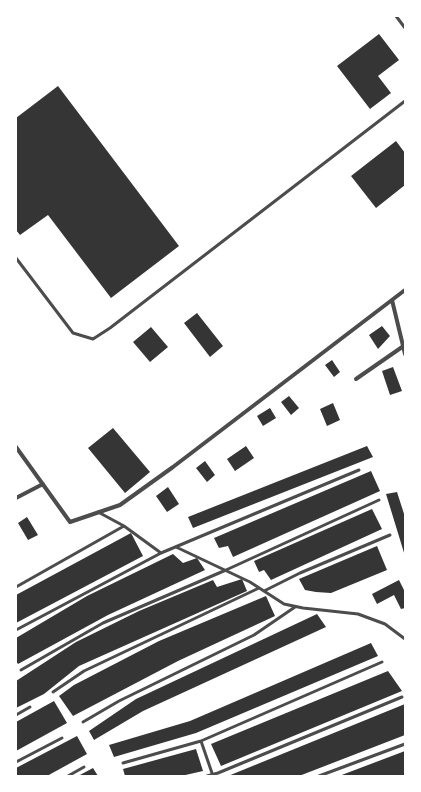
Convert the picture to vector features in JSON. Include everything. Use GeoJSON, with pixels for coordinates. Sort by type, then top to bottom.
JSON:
{"type":"FeatureCollection","features":[{"type":"Feature","properties":{"kind":"street"},"geometry":{"type":"LineString","coordinates":[[16,447],[70,522],[120,505],[173,467],[405,290]]}},
{"type":"Feature","properties":{"kind":"street"},"geometry":{"type":"LineString","coordinates":[[392,300],[405,354]]}},
{"type":"Feature","properties":{"kind":"street"},"geometry":{"type":"LineString","coordinates":[[356,379],[404,346]]}},
{"type":"Feature","properties":{"kind":"street"},"geometry":{"type":"LineString","coordinates":[[16,498],[43,484]]}},
{"type":"Feature","properties":{"kind":"lane"},"geometry":{"type":"LineString","coordinates":[[396,16],[405,28]]}},
{"type":"Feature","properties":{"kind":"lane"},"geometry":{"type":"LineString","coordinates":[[16,258],[73,333],[93,339],[116,323],[405,101]]}},
{"type":"Feature","properties":{"kind":"lane"},"geometry":{"type":"LineString","coordinates":[[16,630],[161,553],[359,470]]}},
{"type":"Feature","properties":{"kind":"lane"},"geometry":{"type":"LineString","coordinates":[[21,670],[103,623],[226,570],[379,500]]}},
{"type":"Feature","properties":{"kind":"lane"},"geometry":{"type":"LineString","coordinates":[[98,512],[124,526],[161,553]]}},
{"type":"Feature","properties":{"kind":"lane"},"geometry":{"type":"LineString","coordinates":[[16,587],[124,526]]}},
{"type":"Feature","properties":{"kind":"lane"},"geometry":{"type":"LineString","coordinates":[[264,591],[300,573],[390,535]]}},
{"type":"Feature","properties":{"kind":"lane"},"geometry":{"type":"LineString","coordinates":[[176,547],[226,570],[284,604],[295,607],[358,614],[385,624],[405,638]]}},
{"type":"Feature","properties":{"kind":"lane"},"geometry":{"type":"LineString","coordinates":[[53,692],[84,671],[259,588]]}},
{"type":"Feature","properties":{"kind":"lane"},"geometry":{"type":"LineString","coordinates":[[83,722],[119,701],[254,635],[295,607]]}},
{"type":"Feature","properties":{"kind":"lane"},"geometry":{"type":"LineString","coordinates":[[123,763],[201,741],[382,662]]}},
{"type":"Feature","properties":{"kind":"lane"},"geometry":{"type":"LineString","coordinates":[[206,776],[212,775],[402,697]]}},
{"type":"Feature","properties":{"kind":"lane"},"geometry":{"type":"LineString","coordinates":[[16,715],[30,707]]}},
{"type":"Feature","properties":{"kind":"lane"},"geometry":{"type":"LineString","coordinates":[[16,762],[62,738]]}},
{"type":"Feature","properties":{"kind":"lane"},"geometry":{"type":"LineString","coordinates":[[201,741],[212,775]]}},
{"type":"Feature","properties":{"kind":"lane"},"geometry":{"type":"LineString","coordinates":[[319,776],[405,744]]}},
{"type":"Feature","properties":{"kind":"lane"},"geometry":{"type":"LineString","coordinates":[[68,776],[84,767]]}},
{"type":"Feature","properties":{"kind":"building"},"geometry":{"type":"Polygon","coordinates":[[[379,34],[399,60],[378,76],[391,93],[370,109],[337,66],[379,34]]]}},
{"type":"Feature","properties":{"kind":"building"},"geometry":{"type":"Polygon","coordinates":[[[58,86],[179,246],[111,298],[48,215],[20,235],[16,230],[16,118],[58,86]]]}},
{"type":"Feature","properties":{"kind":"building"},"geometry":{"type":"Polygon","coordinates":[[[396,141],[405,153],[405,185],[376,208],[351,176],[396,141]]]}},
{"type":"Feature","properties":{"kind":"building"},"geometry":{"type":"Polygon","coordinates":[[[197,313],[223,346],[210,357],[184,323],[197,313]]]}},
{"type":"Feature","properties":{"kind":"building"},"geometry":{"type":"Polygon","coordinates":[[[382,326],[390,336],[378,349],[369,335],[382,326]]]}},
{"type":"Feature","properties":{"kind":"building"},"geometry":{"type":"Polygon","coordinates":[[[151,327],[168,347],[150,362],[133,342],[151,327]]]}},
{"type":"Feature","properties":{"kind":"building"},"geometry":{"type":"Polygon","coordinates":[[[332,360],[340,372],[334,377],[325,365],[332,360]]]}},
{"type":"Feature","properties":{"kind":"building"},"geometry":{"type":"Polygon","coordinates":[[[393,367],[402,391],[390,395],[382,371],[393,367]]]}},
{"type":"Feature","properties":{"kind":"building"},"geometry":{"type":"Polygon","coordinates":[[[289,396],[299,408],[291,415],[281,402],[289,396]]]}},
{"type":"Feature","properties":{"kind":"building"},"geometry":{"type":"Polygon","coordinates":[[[333,403],[340,420],[327,426],[320,409],[333,403]]]}},
{"type":"Feature","properties":{"kind":"building"},"geometry":{"type":"Polygon","coordinates":[[[270,408],[276,418],[263,426],[257,416],[270,408]]]}},
{"type":"Feature","properties":{"kind":"building"},"geometry":{"type":"Polygon","coordinates":[[[113,428],[150,472],[125,493],[88,448],[113,428]]]}},
{"type":"Feature","properties":{"kind":"building"},"geometry":{"type":"Polygon","coordinates":[[[246,446],[254,458],[235,471],[227,459],[246,446]]]}},
{"type":"Feature","properties":{"kind":"building"},"geometry":{"type":"Polygon","coordinates":[[[367,446],[373,457],[193,528],[188,517],[367,446]]]}},
{"type":"Feature","properties":{"kind":"building"},"geometry":{"type":"Polygon","coordinates":[[[205,461],[215,475],[207,482],[196,468],[205,461]]]}},
{"type":"Feature","properties":{"kind":"building"},"geometry":{"type":"Polygon","coordinates":[[[371,471],[380,491],[233,557],[228,546],[219,548],[214,538],[371,471]]]}},
{"type":"Feature","properties":{"kind":"building"},"geometry":{"type":"Polygon","coordinates":[[[168,487],[179,504],[167,512],[156,496],[168,487]]]}},
{"type":"Feature","properties":{"kind":"building"},"geometry":{"type":"Polygon","coordinates":[[[397,492],[405,517],[405,556],[386,494],[397,492]]]}},
{"type":"Feature","properties":{"kind":"building"},"geometry":{"type":"Polygon","coordinates":[[[372,509],[382,529],[271,580],[264,570],[259,572],[254,561],[372,509]]]}},
{"type":"Feature","properties":{"kind":"building"},"geometry":{"type":"Polygon","coordinates":[[[27,517],[38,535],[28,540],[18,523],[27,517]]]}},
{"type":"Feature","properties":{"kind":"building"},"geometry":{"type":"Polygon","coordinates":[[[131,533],[143,556],[16,623],[16,595],[131,533]]]}},
{"type":"Feature","properties":{"kind":"building"},"geometry":{"type":"Polygon","coordinates":[[[377,546],[387,570],[331,593],[305,590],[299,579],[377,546]]]}},
{"type":"Feature","properties":{"kind":"building"},"geometry":{"type":"Polygon","coordinates":[[[173,554],[183,563],[197,558],[205,570],[108,615],[18,664],[16,661],[16,638],[87,596],[173,554]]]}},
{"type":"Feature","properties":{"kind":"building"},"geometry":{"type":"Polygon","coordinates":[[[242,579],[247,591],[79,666],[44,694],[16,708],[16,681],[76,642],[139,611],[213,580],[217,587],[242,579]]]}},
{"type":"Feature","properties":{"kind":"building"},"geometry":{"type":"Polygon","coordinates":[[[399,580],[405,592],[405,608],[401,609],[394,595],[377,604],[372,594],[399,580]]]}},
{"type":"Feature","properties":{"kind":"building"},"geometry":{"type":"Polygon","coordinates":[[[266,596],[275,616],[178,661],[73,716],[59,696],[74,685],[159,641],[266,596]]]}},
{"type":"Feature","properties":{"kind":"building"},"geometry":{"type":"Polygon","coordinates":[[[317,614],[326,627],[143,711],[94,740],[89,731],[136,699],[317,614]]]}},
{"type":"Feature","properties":{"kind":"building"},"geometry":{"type":"Polygon","coordinates":[[[371,643],[378,656],[196,733],[114,757],[109,745],[190,721],[371,643]]]}},
{"type":"Feature","properties":{"kind":"building"},"geometry":{"type":"Polygon","coordinates":[[[388,671],[402,691],[221,766],[211,744],[388,671]]]}},
{"type":"Feature","properties":{"kind":"building"},"geometry":{"type":"Polygon","coordinates":[[[54,701],[67,723],[16,751],[16,722],[54,701]]]}},
{"type":"Feature","properties":{"kind":"building"},"geometry":{"type":"Polygon","coordinates":[[[405,704],[405,735],[299,776],[228,776],[405,704]]]}},
{"type":"Feature","properties":{"kind":"building"},"geometry":{"type":"Polygon","coordinates":[[[77,736],[87,754],[47,776],[16,776],[16,768],[77,736]]]}},
{"type":"Feature","properties":{"kind":"building"},"geometry":{"type":"Polygon","coordinates":[[[196,749],[203,771],[181,776],[125,776],[123,769],[196,749]]]}},
{"type":"Feature","properties":{"kind":"building"},"geometry":{"type":"Polygon","coordinates":[[[405,751],[405,776],[339,776],[405,751]]]}},
{"type":"Feature","properties":{"kind":"building"},"geometry":{"type":"Polygon","coordinates":[[[93,768],[98,776],[78,776],[93,768]]]}}]}
